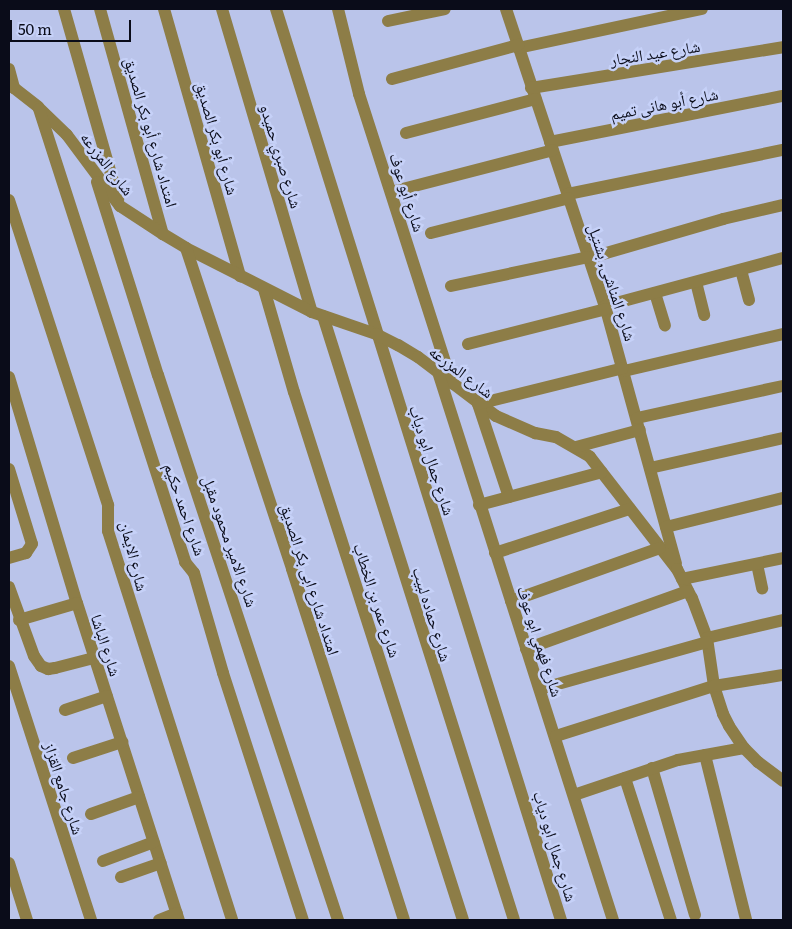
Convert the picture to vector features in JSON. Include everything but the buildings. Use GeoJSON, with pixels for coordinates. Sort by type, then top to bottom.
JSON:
{"type":"FeatureCollection","features":[{"type":"Feature","properties":{"kind":"street"},"geometry":{"type":"LineString","coordinates":[[64,9],[120,206]]}},
{"type":"Feature","properties":{"kind":"street","name":"امتداد شارع أبو بكر الصديق"},"geometry":{"type":"LineString","coordinates":[[100,9],[163,234]]}},
{"type":"Feature","properties":{"kind":"street","name":"شارع أبو بكر الصديق"},"geometry":{"type":"LineString","coordinates":[[164,9],[240,276]]}},
{"type":"Feature","properties":{"kind":"street","name":"شارع صبري حميدو"},"geometry":{"type":"LineString","coordinates":[[222,9],[317,314]]}},
{"type":"Feature","properties":{"kind":"street","name":"شارع جمال ابو دياب"},"geometry":{"type":"LineString","coordinates":[[276,9],[376,334],[530,813],[561,920]]}},
{"type":"Feature","properties":{"kind":"street","name":"شارع أبو عوف"},"geometry":{"type":"LineString","coordinates":[[338,9],[360,94],[452,383]]}},
{"type":"Feature","properties":{"kind":"street"},"geometry":{"type":"LineString","coordinates":[[388,21],[445,9]]}},
{"type":"Feature","properties":{"kind":"street","name":"شارع المناشى, بشتيل"},"geometry":{"type":"LineString","coordinates":[[506,9],[606,308],[679,574]]}},
{"type":"Feature","properties":{"kind":"street"},"geometry":{"type":"LineString","coordinates":[[392,79],[518,46],[702,9]]}},
{"type":"Feature","properties":{"kind":"street","name":"شارع عيد النجار"},"geometry":{"type":"LineString","coordinates":[[406,134],[534,93],[783,47]]}},
{"type":"Feature","properties":{"kind":"street"},"geometry":{"type":"LineString","coordinates":[[9,69],[11,86]]}},
{"type":"Feature","properties":{"kind":"street","name":"شارع المزرعه"},"geometry":{"type":"LineString","coordinates":[[11,86],[38,107],[67,135],[120,206],[163,234],[264,289],[317,314],[376,334],[398,345],[438,372],[478,404],[515,426],[556,437],[576,446],[590,457],[660,548],[679,574],[688,591],[707,640],[714,686],[723,714],[744,748],[758,762],[783,781]]}},
{"type":"Feature","properties":{"kind":"street","name":"شارع أبو هانى تميم"},"geometry":{"type":"LineString","coordinates":[[391,192],[552,146],[783,96]]}},
{"type":"Feature","properties":{"kind":"street","name":"شارع احمد حكيم"},"geometry":{"type":"LineString","coordinates":[[38,107],[185,562],[194,573],[223,672],[303,920]]}},
{"type":"Feature","properties":{"kind":"street"},"geometry":{"type":"LineString","coordinates":[[430,233],[569,196],[783,150]]}},
{"type":"Feature","properties":{"kind":"street","name":"شارع الامير محمود مقبل"},"geometry":{"type":"LineString","coordinates":[[94,172],[158,374],[338,920]]}},
{"type":"Feature","properties":{"kind":"street","name":"شارع الايمان"},"geometry":{"type":"LineString","coordinates":[[9,200],[108,504],[108,531],[232,920]]}},
{"type":"Feature","properties":{"kind":"street"},"geometry":{"type":"LineString","coordinates":[[451,286],[589,257],[783,205]]}},
{"type":"Feature","properties":{"kind":"street","name":"امتداد شارع ابى بكر الصديق"},"geometry":{"type":"LineString","coordinates":[[186,248],[292,568],[404,920]]}},
{"type":"Feature","properties":{"kind":"street"},"geometry":{"type":"LineString","coordinates":[[468,344],[606,308],[655,292],[783,258]]}},
{"type":"Feature","properties":{"kind":"street"},"geometry":{"type":"LineString","coordinates":[[741,270],[750,300]]}},
{"type":"Feature","properties":{"kind":"street"},"geometry":{"type":"LineString","coordinates":[[696,282],[704,315]]}},
{"type":"Feature","properties":{"kind":"street","name":"شارع عمر بن الخطاب"},"geometry":{"type":"LineString","coordinates":[[264,289],[294,392],[463,920]]}},
{"type":"Feature","properties":{"kind":"street"},"geometry":{"type":"LineString","coordinates":[[655,292],[665,325]]}},
{"type":"Feature","properties":{"kind":"street","name":"شارع حماده لبيب"},"geometry":{"type":"LineString","coordinates":[[317,314],[514,920]]}},
{"type":"Feature","properties":{"kind":"street"},"geometry":{"type":"LineString","coordinates":[[509,497],[478,404],[783,334]]}},
{"type":"Feature","properties":{"kind":"street","name":"شارع فهمي ابو عوف"},"geometry":{"type":"LineString","coordinates":[[438,372],[479,505],[556,736],[613,920]]}},
{"type":"Feature","properties":{"kind":"street","name":"شارع الباشا"},"geometry":{"type":"LineString","coordinates":[[9,377],[94,658],[178,917]]}},
{"type":"Feature","properties":{"kind":"street"},"geometry":{"type":"LineString","coordinates":[[576,446],[638,424],[783,386]]}},
{"type":"Feature","properties":{"kind":"street"},"geometry":{"type":"LineString","coordinates":[[650,468],[783,438]]}},
{"type":"Feature","properties":{"kind":"street"},"geometry":{"type":"LineString","coordinates":[[9,469],[32,544],[26,553],[9,558]]}},
{"type":"Feature","properties":{"kind":"street"},"geometry":{"type":"LineString","coordinates":[[479,505],[602,472]]}},
{"type":"Feature","properties":{"kind":"street"},"geometry":{"type":"LineString","coordinates":[[666,527],[783,498]]}},
{"type":"Feature","properties":{"kind":"street"},"geometry":{"type":"LineString","coordinates":[[495,553],[630,509]]}},
{"type":"Feature","properties":{"kind":"street"},"geometry":{"type":"LineString","coordinates":[[511,601],[660,548]]}},
{"type":"Feature","properties":{"kind":"street"},"geometry":{"type":"LineString","coordinates":[[679,574],[756,564],[783,558]]}},
{"type":"Feature","properties":{"kind":"street"},"geometry":{"type":"LineString","coordinates":[[756,564],[762,588]]}},
{"type":"Feature","properties":{"kind":"street"},"geometry":{"type":"LineString","coordinates":[[9,587],[19,620],[34,656],[41,666],[48,669],[55,668],[94,658]]}},
{"type":"Feature","properties":{"kind":"street"},"geometry":{"type":"LineString","coordinates":[[526,649],[688,591]]}},
{"type":"Feature","properties":{"kind":"street"},"geometry":{"type":"LineString","coordinates":[[19,620],[77,603]]}},
{"type":"Feature","properties":{"kind":"street"},"geometry":{"type":"LineString","coordinates":[[540,689],[707,640],[783,620]]}},
{"type":"Feature","properties":{"kind":"street","name":"شارع جامع القزاز"},"geometry":{"type":"LineString","coordinates":[[9,666],[91,920]]}},
{"type":"Feature","properties":{"kind":"street"},"geometry":{"type":"LineString","coordinates":[[556,736],[714,686],[783,675]]}},
{"type":"Feature","properties":{"kind":"street"},"geometry":{"type":"LineString","coordinates":[[65,710],[107,696]]}},
{"type":"Feature","properties":{"kind":"street"},"geometry":{"type":"LineString","coordinates":[[73,758],[122,742]]}},
{"type":"Feature","properties":{"kind":"street"},"geometry":{"type":"LineString","coordinates":[[574,794],[652,768],[744,748]]}},
{"type":"Feature","properties":{"kind":"street"},"geometry":{"type":"LineString","coordinates":[[705,755],[746,920]]}},
{"type":"Feature","properties":{"kind":"street"},"geometry":{"type":"LineString","coordinates":[[652,768],[695,915]]}},
{"type":"Feature","properties":{"kind":"street"},"geometry":{"type":"LineString","coordinates":[[625,778],[671,920]]}},
{"type":"Feature","properties":{"kind":"street"},"geometry":{"type":"LineString","coordinates":[[90,814],[139,797]]}},
{"type":"Feature","properties":{"kind":"street"},"geometry":{"type":"LineString","coordinates":[[103,861],[154,842]]}},
{"type":"Feature","properties":{"kind":"street"},"geometry":{"type":"LineString","coordinates":[[121,877],[161,863]]}},
{"type":"Feature","properties":{"kind":"street"},"geometry":{"type":"LineString","coordinates":[[9,864],[27,920]]}},
{"type":"Feature","properties":{"kind":"street"},"geometry":{"type":"LineString","coordinates":[[159,920],[178,917]]}}]}
